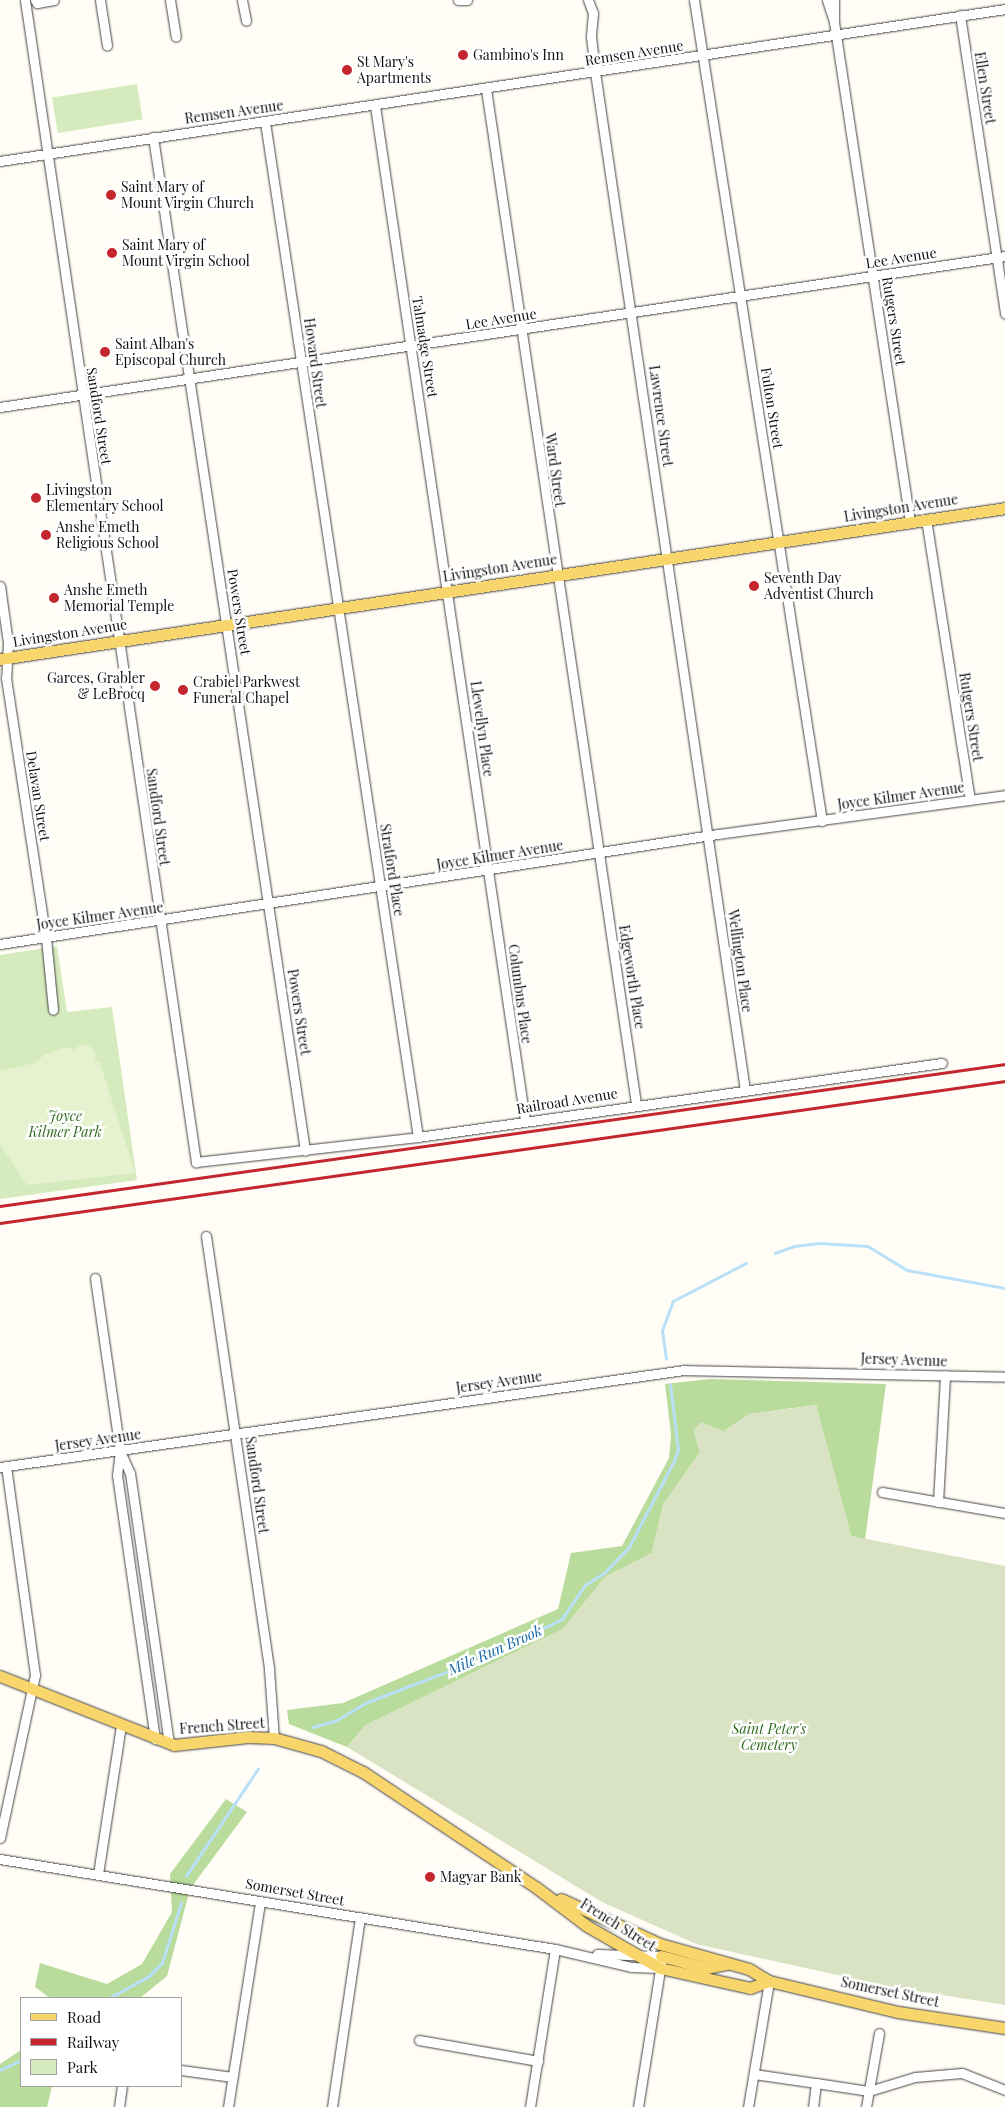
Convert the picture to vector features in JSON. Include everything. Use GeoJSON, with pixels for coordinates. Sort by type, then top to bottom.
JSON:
{"type":"FeatureCollection","features":[{"type":"Feature","properties":{"kind":"main road","name":"Livingston Avenue"},"geometry":{"type":"LineString","coordinates":[[3,659],[1005,508]]}},
{"type":"Feature","properties":{"kind":"main road","name":"French Street"},"geometry":{"type":"LineString","coordinates":[[0,1676],[169,1743],[180,1745],[233,1738],[274,1738],[321,1751],[358,1769],[537,1888],[587,1926],[636,1954],[662,1956]]}},
{"type":"Feature","properties":{"kind":"main road","name":"French Street"},"geometry":{"type":"LineString","coordinates":[[537,1888],[662,1956]]}},
{"type":"Feature","properties":{"kind":"main road","name":"Somerset Street"},"geometry":{"type":"LineString","coordinates":[[662,1956],[728,1964],[749,1969],[769,1981],[898,2012],[1005,2028]]}},
{"type":"Feature","properties":{"kind":"main road","name":"Somerset Street"},"geometry":{"type":"LineString","coordinates":[[662,1956],[750,1988],[769,1981]]}},
{"type":"Feature","properties":{"kind":"street"},"geometry":{"type":"LineString","coordinates":[[29,0],[37,3],[54,0]]}},
{"type":"Feature","properties":{"kind":"street","name":"Sandford Street"},"geometry":{"type":"LineString","coordinates":[[29,0],[45,154],[196,1162]]}},
{"type":"Feature","properties":{"kind":"street"},"geometry":{"type":"LineString","coordinates":[[100,0],[107,45]]}},
{"type":"Feature","properties":{"kind":"street"},"geometry":{"type":"LineString","coordinates":[[170,0],[176,37]]}},
{"type":"Feature","properties":{"kind":"street"},"geometry":{"type":"LineString","coordinates":[[242,0],[246,21]]}},
{"type":"Feature","properties":{"kind":"street"},"geometry":{"type":"LineString","coordinates":[[458,0],[467,0]]}},
{"type":"Feature","properties":{"kind":"street","name":"Lawrence Street"},"geometry":{"type":"LineString","coordinates":[[588,0],[593,13],[591,37],[595,72],[632,314],[707,837]]}},
{"type":"Feature","properties":{"kind":"street","name":"Fulton Street"},"geometry":{"type":"LineString","coordinates":[[694,0],[740,296],[781,541],[822,821]]}},
{"type":"Feature","properties":{"kind":"street"},"geometry":{"type":"LineString","coordinates":[[827,0],[834,22]]}},
{"type":"Feature","properties":{"kind":"street"},"geometry":{"type":"LineString","coordinates":[[834,0],[834,22]]}},
{"type":"Feature","properties":{"kind":"street","name":"Remsen Avenue"},"geometry":{"type":"LineString","coordinates":[[0,161],[153,136],[376,106],[1005,9]]}},
{"type":"Feature","properties":{"kind":"street","name":"Ellen Street"},"geometry":{"type":"LineString","coordinates":[[960,15],[1001,257],[1005,314]]}},
{"type":"Feature","properties":{"kind":"street","name":"Rutgers Street"},"geometry":{"type":"LineString","coordinates":[[834,22],[910,522]]}},
{"type":"Feature","properties":{"kind":"street","name":"Ward Street"},"geometry":{"type":"LineString","coordinates":[[486,89],[556,575],[599,854]]}},
{"type":"Feature","properties":{"kind":"street","name":"Talmadge Street"},"geometry":{"type":"LineString","coordinates":[[376,106],[448,591]]}},
{"type":"Feature","properties":{"kind":"street","name":"Howard Street"},"geometry":{"type":"LineString","coordinates":[[264,122],[337,608]]}},
{"type":"Feature","properties":{"kind":"street","name":"Powers Street"},"geometry":{"type":"LineString","coordinates":[[153,136],[228,625],[305,1151]]}},
{"type":"Feature","properties":{"kind":"street","name":"Lee Avenue"},"geometry":{"type":"LineString","coordinates":[[0,407],[632,314],[1001,257]]}},
{"type":"Feature","properties":{"kind":"street","name":"Rutgers Street"},"geometry":{"type":"LineString","coordinates":[[926,519],[970,800]]}},
{"type":"Feature","properties":{"kind":"street","name":"Delavan Street"},"geometry":{"type":"LineString","coordinates":[[0,586],[8,643],[3,659],[46,938],[53,1010]]}},
{"type":"Feature","properties":{"kind":"street","name":"Llewellyn Place"},"geometry":{"type":"LineString","coordinates":[[448,591],[488,870]]}},
{"type":"Feature","properties":{"kind":"street","name":"Stratford Place"},"geometry":{"type":"LineString","coordinates":[[337,608],[418,1137]]}},
{"type":"Feature","properties":{"kind":"street","name":"Joyce Kilmer Avenue"},"geometry":{"type":"LineString","coordinates":[[0,944],[707,837],[1005,795]]}},
{"type":"Feature","properties":{"kind":"street","name":"Wellington Place"},"geometry":{"type":"LineString","coordinates":[[707,837],[745,1090]]}},
{"type":"Feature","properties":{"kind":"street","name":"Edgeworth Place"},"geometry":{"type":"LineString","coordinates":[[599,854],[636,1104]]}},
{"type":"Feature","properties":{"kind":"street","name":"Columbus Place"},"geometry":{"type":"LineString","coordinates":[[488,870],[525,1121]]}},
{"type":"Feature","properties":{"kind":"street","name":"Railroad Avenue"},"geometry":{"type":"LineString","coordinates":[[196,1162],[418,1137],[636,1104],[942,1063]]}},
{"type":"Feature","properties":{"kind":"street","name":"Sandford Street"},"geometry":{"type":"LineString","coordinates":[[206,1236],[269,1669],[274,1738]]}},
{"type":"Feature","properties":{"kind":"street"},"geometry":{"type":"LineString","coordinates":[[95,1278],[120,1451],[117,1475],[155,1739]]}},
{"type":"Feature","properties":{"kind":"street","name":"Jersey Avenue"},"geometry":{"type":"LineString","coordinates":[[3,1467],[705,1368],[1005,1377]]}},
{"type":"Feature","properties":{"kind":"street"},"geometry":{"type":"LineString","coordinates":[[938,1502],[945,1375]]}},
{"type":"Feature","properties":{"kind":"street"},"geometry":{"type":"LineString","coordinates":[[120,1451],[130,1473],[169,1743]]}},
{"type":"Feature","properties":{"kind":"street"},"geometry":{"type":"LineString","coordinates":[[0,1838],[34,1675],[3,1467]]}},
{"type":"Feature","properties":{"kind":"street"},"geometry":{"type":"LineString","coordinates":[[882,1492],[1005,1513]]}},
{"type":"Feature","properties":{"kind":"street"},"geometry":{"type":"LineString","coordinates":[[133,1584],[146,1582]]}},
{"type":"Feature","properties":{"kind":"street"},"geometry":{"type":"LineString","coordinates":[[98,1874],[121,1725]]}},
{"type":"Feature","properties":{"kind":"street","name":"Somerset Street"},"geometry":{"type":"LineString","coordinates":[[0,1859],[555,1948],[586,1954],[632,1967],[662,1956]]}},
{"type":"Feature","properties":{"kind":"street"},"geometry":{"type":"LineString","coordinates":[[228,2107],[260,1902]]}},
{"type":"Feature","properties":{"kind":"street"},"geometry":{"type":"LineString","coordinates":[[332,2107],[360,1918]]}},
{"type":"Feature","properties":{"kind":"street"},"geometry":{"type":"LineString","coordinates":[[530,2107],[555,1948]]}},
{"type":"Feature","properties":{"kind":"street","name":"Somerset Street"},"geometry":{"type":"LineString","coordinates":[[586,1954],[636,1954]]}},
{"type":"Feature","properties":{"kind":"street"},"geometry":{"type":"LineString","coordinates":[[638,2107],[662,1956]]}},
{"type":"Feature","properties":{"kind":"street"},"geometry":{"type":"LineString","coordinates":[[748,2107],[769,1981]]}},
{"type":"Feature","properties":{"kind":"street"},"geometry":{"type":"LineString","coordinates":[[866,2107],[878,2033]]}},
{"type":"Feature","properties":{"kind":"street"},"geometry":{"type":"LineString","coordinates":[[419,2040],[538,2061]]}},
{"type":"Feature","properties":{"kind":"street"},"geometry":{"type":"LineString","coordinates":[[182,2070],[233,2077]]}},
{"type":"Feature","properties":{"kind":"street"},"geometry":{"type":"LineString","coordinates":[[754,2074],[869,2091],[939,2072],[962,2072],[1005,2090]]}},
{"type":"Feature","properties":{"kind":"street"},"geometry":{"type":"LineString","coordinates":[[813,2107],[816,2083]]}},
{"type":"Feature","properties":{"kind":"street"},"geometry":{"type":"LineString","coordinates":[[119,2107],[122,2087]]}},
{"type":"Feature","properties":{"kind":"green space"},"geometry":{"type":"Polygon","coordinates":[[[137,84],[143,120],[58,133],[52,97],[137,84]]]}},
{"type":"Feature","properties":{"kind":"green space","name":"Joyce Kilmer Park"},"geometry":{"type":"Polygon","coordinates":[[[57,946],[67,1012],[112,1007],[137,1180],[0,1199],[0,955],[57,946]]]}},
{"type":"Feature","properties":{"kind":"green space"},"geometry":{"type":"Polygon","coordinates":[[[81,1044],[91,1047],[96,1055],[94,1060],[100,1063],[135,1173],[27,1185],[0,1144],[0,1071],[35,1063],[44,1055],[67,1047],[74,1050],[81,1044]]]}},
{"type":"Feature","properties":{"kind":"green space"},"geometry":{"type":"Polygon","coordinates":[[[710,1379],[886,1384],[865,1540],[851,1536],[816,1405],[749,1414],[724,1431],[694,1431],[700,1452],[663,1505],[652,1553],[605,1577],[563,1629],[366,1725],[347,1747],[289,1724],[287,1710],[343,1703],[558,1609],[571,1553],[622,1546],[669,1458],[671,1435],[665,1384],[710,1379]]]}},
{"type":"Feature","properties":{"kind":"green space","name":"Saint Peter's Cemetery"},"geometry":{"type":"Polygon","coordinates":[[[816,1405],[851,1536],[1005,1566],[1005,2005],[892,1987],[696,1944],[602,1902],[347,1747],[366,1725],[563,1629],[605,1577],[652,1553],[663,1505],[700,1452],[694,1430],[701,1422],[724,1431],[749,1414],[816,1405]]]}},
{"type":"Feature","properties":{"kind":"green space"},"geometry":{"type":"Polygon","coordinates":[[[226,1799],[247,1812],[190,1889],[167,1976],[141,1997],[49,1997],[35,1987],[40,1963],[107,1984],[142,1964],[172,1912],[170,1874],[226,1799]]]}},
{"type":"Feature","properties":{"kind":"green space"},"geometry":{"type":"Polygon","coordinates":[[[20,2051],[20,2087],[52,2087],[47,2107],[0,2107],[0,2064],[20,2051]]]}},
{"type":"Feature","properties":{"kind":"waterway","name":"Mile Run Brook"},"geometry":{"type":"LineString","coordinates":[[775,1253],[794,1246],[819,1243],[868,1246],[907,1270],[1005,1288]]}},
{"type":"Feature","properties":{"kind":"waterway","name":"Mile Run Brook"},"geometry":{"type":"LineString","coordinates":[[666,1359],[662,1331],[673,1301],[746,1263]]}},
{"type":"Feature","properties":{"kind":"waterway","name":"Mile Run Brook"},"geometry":{"type":"LineString","coordinates":[[313,1727],[337,1720],[365,1703],[467,1664],[481,1653],[513,1643],[562,1619],[585,1585],[604,1573],[629,1547],[674,1461],[678,1450],[670,1384]]}},
{"type":"Feature","properties":{"kind":"waterway","name":"Mile Run Brook"},"geometry":{"type":"LineString","coordinates":[[186,1876],[258,1769]]}},
{"type":"Feature","properties":{"kind":"waterway","name":"Mile Run Brook"},"geometry":{"type":"LineString","coordinates":[[111,1997],[149,1976],[162,1963],[181,1903]]}},
{"type":"Feature","properties":{"kind":"waterway","name":"Mile Run Brook"},"geometry":{"type":"LineString","coordinates":[[0,2070],[20,2060]]}},
{"type":"Feature","properties":{"kind":"railway"},"geometry":{"type":"LineString","coordinates":[[0,1206],[1005,1064]]}},
{"type":"Feature","properties":{"kind":"railway"},"geometry":{"type":"LineString","coordinates":[[0,1223],[1005,1081]]}},
{"type":"Feature","properties":{"kind":"place","name":"Gambino's Inn"},"geometry":{"type":"Point","coordinates":[463,55]}},
{"type":"Feature","properties":{"kind":"place","name":"St Mary's Apartments"},"geometry":{"type":"Point","coordinates":[347,70]}},
{"type":"Feature","properties":{"kind":"place","name":"Saint Mary of Mount Virgin Church"},"geometry":{"type":"Point","coordinates":[111,195]}},
{"type":"Feature","properties":{"kind":"place","name":"Saint Mary of Mount Virgin School"},"geometry":{"type":"Point","coordinates":[112,253]}},
{"type":"Feature","properties":{"kind":"place","name":"Saint Alban's Episcopal Church"},"geometry":{"type":"Point","coordinates":[105,352]}},
{"type":"Feature","properties":{"kind":"place","name":"Livingston Elementary School"},"geometry":{"type":"Point","coordinates":[36,498]}},
{"type":"Feature","properties":{"kind":"place","name":"Anshe Emeth Religious School"},"geometry":{"type":"Point","coordinates":[46,535]}},
{"type":"Feature","properties":{"kind":"place","name":"Seventh Day Adventist Church"},"geometry":{"type":"Point","coordinates":[754,586]}},
{"type":"Feature","properties":{"kind":"place","name":"Anshe Emeth Memorial Temple"},"geometry":{"type":"Point","coordinates":[54,598]}},
{"type":"Feature","properties":{"kind":"place","name":"Garces, Grabler & LeBrocq"},"geometry":{"type":"Point","coordinates":[155,686]}},
{"type":"Feature","properties":{"kind":"place","name":"Crabiel Parkwest Funeral Chapel"},"geometry":{"type":"Point","coordinates":[183,690]}},
{"type":"Feature","properties":{"kind":"place","name":"Magyar Bank"},"geometry":{"type":"Point","coordinates":[430,1877]}}]}
